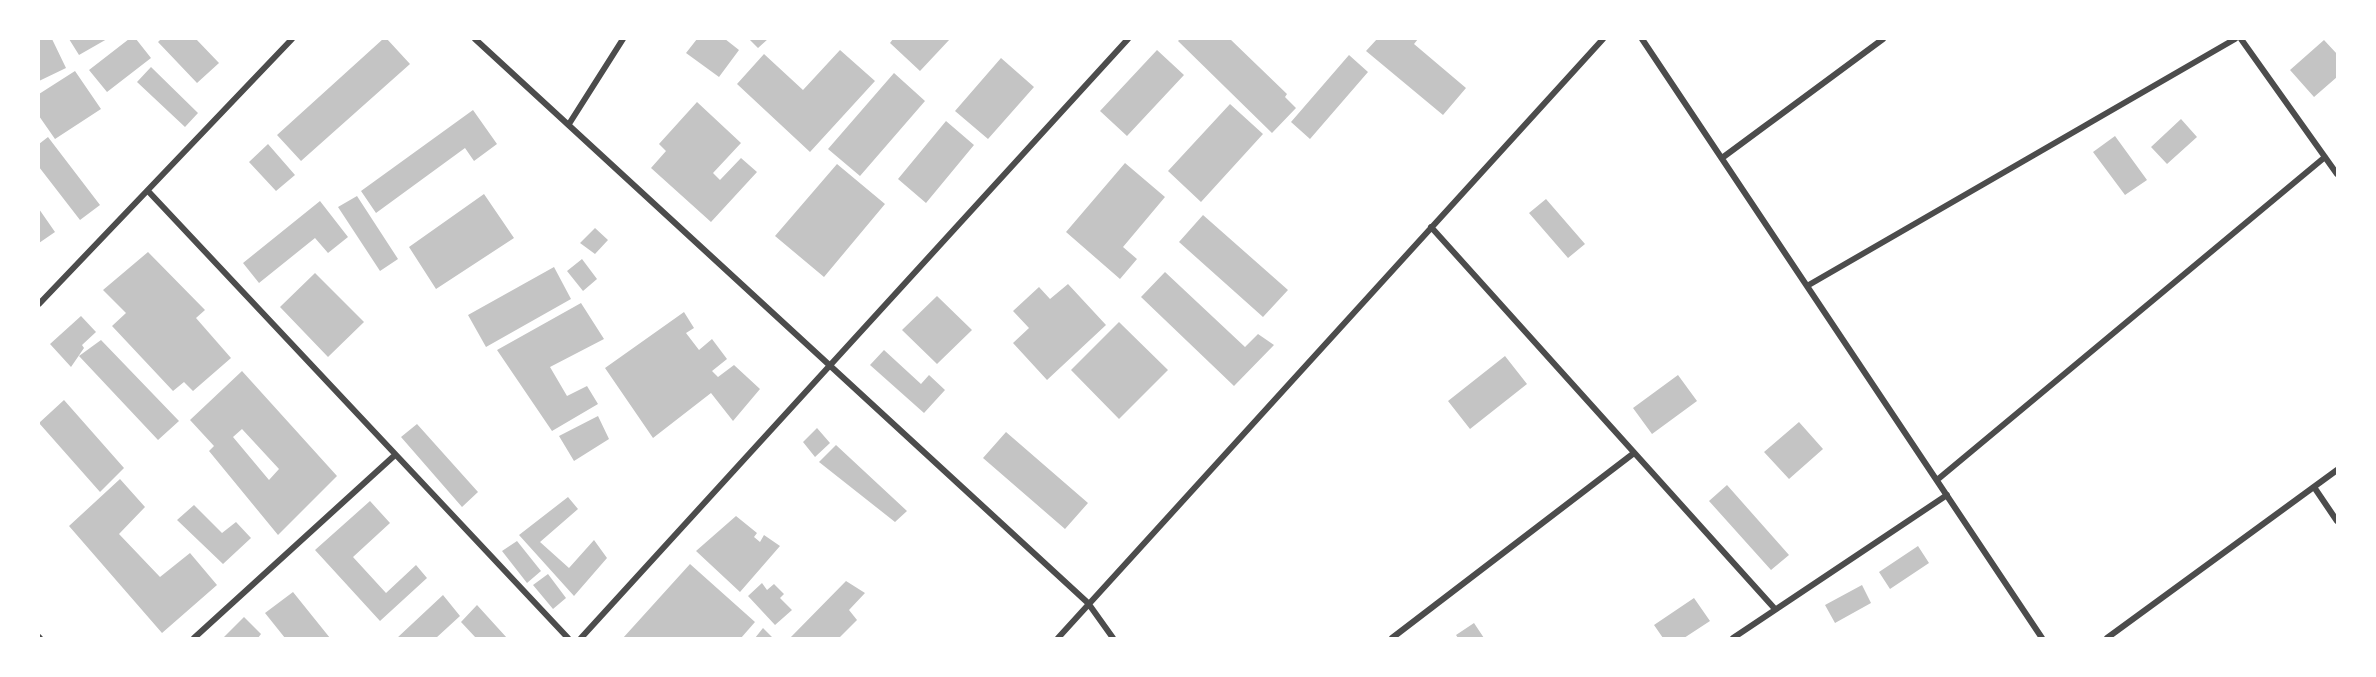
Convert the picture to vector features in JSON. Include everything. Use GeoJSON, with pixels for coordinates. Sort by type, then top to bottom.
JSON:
{"type":"FeatureCollection","features":[{"type":"Feature","properties":{"kind":"street"},"geometry":{"type":"LineString","coordinates":[[39,304],[292,39]]}},
{"type":"Feature","properties":{"kind":"street"},"geometry":{"type":"LineString","coordinates":[[475,39],[1088,603],[1113,638]]}},
{"type":"Feature","properties":{"kind":"street"},"geometry":{"type":"LineString","coordinates":[[569,124],[623,39]]}},
{"type":"Feature","properties":{"kind":"street"},"geometry":{"type":"LineString","coordinates":[[581,638],[1128,39]]}},
{"type":"Feature","properties":{"kind":"street"},"geometry":{"type":"LineString","coordinates":[[1058,638],[1603,39]]}},
{"type":"Feature","properties":{"kind":"street"},"geometry":{"type":"LineString","coordinates":[[1642,39],[2042,638]]}},
{"type":"Feature","properties":{"kind":"street"},"geometry":{"type":"LineString","coordinates":[[1722,158],[1883,39]]}},
{"type":"Feature","properties":{"kind":"street"},"geometry":{"type":"LineString","coordinates":[[1807,286],[2235,39]]}},
{"type":"Feature","properties":{"kind":"street"},"geometry":{"type":"LineString","coordinates":[[2241,39],[2337,174]]}},
{"type":"Feature","properties":{"kind":"street"},"geometry":{"type":"LineString","coordinates":[[1937,480],[2325,156]]}},
{"type":"Feature","properties":{"kind":"street"},"geometry":{"type":"LineString","coordinates":[[148,191],[568,638]]}},
{"type":"Feature","properties":{"kind":"street"},"geometry":{"type":"LineString","coordinates":[[1431,227],[1774,609]]}},
{"type":"Feature","properties":{"kind":"street"},"geometry":{"type":"LineString","coordinates":[[1392,638],[1634,453]]}},
{"type":"Feature","properties":{"kind":"street"},"geometry":{"type":"LineString","coordinates":[[194,638],[395,455]]}},
{"type":"Feature","properties":{"kind":"street"},"geometry":{"type":"LineString","coordinates":[[2107,638],[2337,470]]}},
{"type":"Feature","properties":{"kind":"street"},"geometry":{"type":"LineString","coordinates":[[2314,487],[2337,521]]}},
{"type":"Feature","properties":{"kind":"street"},"geometry":{"type":"LineString","coordinates":[[1732,638],[1947,495]]}},
{"type":"Feature","properties":{"kind":"building"},"geometry":{"type":"Polygon","coordinates":[[[39,39],[52,39],[66,68],[39,81],[39,39]]]}},
{"type":"Feature","properties":{"kind":"building"},"geometry":{"type":"Polygon","coordinates":[[[69,39],[107,39],[79,55],[69,39]]]}},
{"type":"Feature","properties":{"kind":"building"},"geometry":{"type":"Polygon","coordinates":[[[129,39],[136,39],[151,58],[107,92],[89,70],[129,39]]]}},
{"type":"Feature","properties":{"kind":"building"},"geometry":{"type":"Polygon","coordinates":[[[161,39],[196,39],[219,63],[197,83],[158,42],[161,39]]]}},
{"type":"Feature","properties":{"kind":"building"},"geometry":{"type":"Polygon","coordinates":[[[383,39],[387,39],[410,64],[301,161],[277,135],[383,39]]]}},
{"type":"Feature","properties":{"kind":"building"},"geometry":{"type":"Polygon","coordinates":[[[697,39],[725,39],[739,50],[719,77],[686,53],[697,39]]]}},
{"type":"Feature","properties":{"kind":"building"},"geometry":{"type":"Polygon","coordinates":[[[749,39],[768,39],[758,48],[749,39]]]}},
{"type":"Feature","properties":{"kind":"building"},"geometry":{"type":"Polygon","coordinates":[[[893,39],[950,39],[920,71],[890,43],[893,39]]]}},
{"type":"Feature","properties":{"kind":"building"},"geometry":{"type":"Polygon","coordinates":[[[1180,39],[1230,39],[1287,94],[1285,97],[1296,108],[1272,133],[1178,41],[1180,39]]]}},
{"type":"Feature","properties":{"kind":"building"},"geometry":{"type":"Polygon","coordinates":[[[1377,39],[1418,39],[1414,44],[1466,88],[1443,115],[1366,51],[1377,39]]]}},
{"type":"Feature","properties":{"kind":"building"},"geometry":{"type":"Polygon","coordinates":[[[2324,40],[2337,54],[2337,77],[2314,97],[2290,70],[2324,40]]]}},
{"type":"Feature","properties":{"kind":"building"},"geometry":{"type":"Polygon","coordinates":[[[840,50],[875,81],[810,152],[737,84],[764,54],[803,90],[840,50]]]}},
{"type":"Feature","properties":{"kind":"building"},"geometry":{"type":"Polygon","coordinates":[[[1157,50],[1184,75],[1127,136],[1100,111],[1157,50]]]}},
{"type":"Feature","properties":{"kind":"building"},"geometry":{"type":"Polygon","coordinates":[[[1349,55],[1368,72],[1310,139],[1291,122],[1349,55]]]}},
{"type":"Feature","properties":{"kind":"building"},"geometry":{"type":"Polygon","coordinates":[[[1001,58],[1034,87],[988,139],[955,111],[1001,58]]]}},
{"type":"Feature","properties":{"kind":"building"},"geometry":{"type":"Polygon","coordinates":[[[151,67],[198,113],[185,127],[137,82],[151,67]]]}},
{"type":"Feature","properties":{"kind":"building"},"geometry":{"type":"Polygon","coordinates":[[[75,71],[101,109],[55,139],[39,116],[39,94],[75,71]]]}},
{"type":"Feature","properties":{"kind":"building"},"geometry":{"type":"Polygon","coordinates":[[[894,73],[925,101],[860,176],[828,149],[894,73]]]}},
{"type":"Feature","properties":{"kind":"building"},"geometry":{"type":"Polygon","coordinates":[[[697,102],[741,143],[713,173],[720,180],[741,158],[757,172],[711,222],[651,168],[666,151],[659,144],[697,102]]]}},
{"type":"Feature","properties":{"kind":"building"},"geometry":{"type":"Polygon","coordinates":[[[1230,104],[1263,134],[1201,202],[1168,171],[1230,104]]]}},
{"type":"Feature","properties":{"kind":"building"},"geometry":{"type":"Polygon","coordinates":[[[473,110],[497,144],[474,161],[465,148],[376,213],[361,191],[473,110]]]}},
{"type":"Feature","properties":{"kind":"building"},"geometry":{"type":"Polygon","coordinates":[[[2181,119],[2197,137],[2167,164],[2151,147],[2181,119]]]}},
{"type":"Feature","properties":{"kind":"building"},"geometry":{"type":"Polygon","coordinates":[[[946,121],[974,145],[926,203],[898,179],[946,121]]]}},
{"type":"Feature","properties":{"kind":"building"},"geometry":{"type":"Polygon","coordinates":[[[2115,136],[2147,180],[2125,195],[2093,152],[2115,136]]]}},
{"type":"Feature","properties":{"kind":"building"},"geometry":{"type":"Polygon","coordinates":[[[48,137],[100,205],[80,220],[39,167],[39,144],[48,137]]]}},
{"type":"Feature","properties":{"kind":"building"},"geometry":{"type":"Polygon","coordinates":[[[268,144],[295,175],[276,191],[249,162],[268,144]]]}},
{"type":"Feature","properties":{"kind":"building"},"geometry":{"type":"Polygon","coordinates":[[[1125,163],[1165,197],[1123,247],[1137,259],[1120,279],[1066,232],[1125,163]]]}},
{"type":"Feature","properties":{"kind":"building"},"geometry":{"type":"Polygon","coordinates":[[[837,164],[885,204],[824,277],[775,236],[837,164]]]}},
{"type":"Feature","properties":{"kind":"building"},"geometry":{"type":"Polygon","coordinates":[[[484,194],[514,238],[436,289],[409,247],[484,194]]]}},
{"type":"Feature","properties":{"kind":"building"},"geometry":{"type":"Polygon","coordinates":[[[357,196],[398,259],[380,271],[338,207],[357,196]]]}},
{"type":"Feature","properties":{"kind":"building"},"geometry":{"type":"Polygon","coordinates":[[[1546,199],[1585,244],[1568,258],[1529,213],[1546,199]]]}},
{"type":"Feature","properties":{"kind":"building"},"geometry":{"type":"Polygon","coordinates":[[[320,201],[348,237],[328,253],[315,238],[259,283],[243,263],[320,201]]]}},
{"type":"Feature","properties":{"kind":"building"},"geometry":{"type":"Polygon","coordinates":[[[39,209],[55,232],[39,243],[39,209]]]}},
{"type":"Feature","properties":{"kind":"building"},"geometry":{"type":"Polygon","coordinates":[[[1203,215],[1288,290],[1263,317],[1179,242],[1203,215]]]}},
{"type":"Feature","properties":{"kind":"building"},"geometry":{"type":"Polygon","coordinates":[[[595,228],[608,240],[595,254],[580,243],[595,228]]]}},
{"type":"Feature","properties":{"kind":"building"},"geometry":{"type":"Polygon","coordinates":[[[148,252],[205,310],[196,318],[231,358],[193,391],[184,382],[173,391],[112,326],[126,313],[103,290],[148,252]]]}},
{"type":"Feature","properties":{"kind":"building"},"geometry":{"type":"Polygon","coordinates":[[[582,259],[597,279],[583,291],[567,271],[582,259]]]}},
{"type":"Feature","properties":{"kind":"building"},"geometry":{"type":"Polygon","coordinates":[[[554,267],[571,299],[486,347],[468,315],[554,267]]]}},
{"type":"Feature","properties":{"kind":"building"},"geometry":{"type":"Polygon","coordinates":[[[1165,272],[1245,347],[1258,334],[1274,345],[1234,386],[1141,297],[1165,272]]]}},
{"type":"Feature","properties":{"kind":"building"},"geometry":{"type":"Polygon","coordinates":[[[315,273],[364,322],[328,357],[280,307],[315,273]]]}},
{"type":"Feature","properties":{"kind":"building"},"geometry":{"type":"Polygon","coordinates":[[[1068,284],[1106,325],[1047,380],[1013,343],[1029,328],[1013,311],[1039,287],[1050,299],[1068,284]]]}},
{"type":"Feature","properties":{"kind":"building"},"geometry":{"type":"Polygon","coordinates":[[[937,296],[972,330],[937,364],[902,330],[937,296]]]}},
{"type":"Feature","properties":{"kind":"building"},"geometry":{"type":"Polygon","coordinates":[[[581,303],[604,339],[550,367],[567,396],[587,386],[598,404],[552,431],[497,350],[581,303]]]}},
{"type":"Feature","properties":{"kind":"building"},"geometry":{"type":"Polygon","coordinates":[[[684,312],[694,328],[686,333],[699,350],[712,339],[727,359],[712,371],[718,377],[734,365],[760,389],[733,421],[711,393],[653,438],[605,368],[684,312]]]}},
{"type":"Feature","properties":{"kind":"building"},"geometry":{"type":"Polygon","coordinates":[[[81,316],[96,332],[82,345],[84,348],[71,367],[50,344],[81,316]]]}},
{"type":"Feature","properties":{"kind":"building"},"geometry":{"type":"Polygon","coordinates":[[[1119,322],[1168,370],[1119,419],[1071,370],[1119,322]]]}},
{"type":"Feature","properties":{"kind":"building"},"geometry":{"type":"Polygon","coordinates":[[[101,340],[179,421],[158,440],[79,356],[101,340]]]}},
{"type":"Feature","properties":{"kind":"building"},"geometry":{"type":"Polygon","coordinates":[[[884,350],[921,384],[929,375],[945,390],[924,413],[870,365],[884,350]]]}},
{"type":"Feature","properties":{"kind":"building"},"geometry":{"type":"Polygon","coordinates":[[[1505,356],[1527,384],[1470,429],[1448,401],[1505,356]]]}},
{"type":"Feature","properties":{"kind":"building"},"geometry":{"type":"Polygon","coordinates":[[[242,371],[337,476],[278,535],[209,451],[214,446],[190,420],[242,371]],[[242,429],[233,437],[269,480],[279,469],[242,429]]]}},
{"type":"Feature","properties":{"kind":"building"},"geometry":{"type":"Polygon","coordinates":[[[1678,375],[1697,401],[1652,434],[1633,408],[1678,375]]]}},
{"type":"Feature","properties":{"kind":"building"},"geometry":{"type":"Polygon","coordinates":[[[64,400],[124,468],[100,492],[39,423],[64,400]]]}},
{"type":"Feature","properties":{"kind":"building"},"geometry":{"type":"Polygon","coordinates":[[[598,416],[609,439],[574,461],[559,436],[598,416]]]}},
{"type":"Feature","properties":{"kind":"building"},"geometry":{"type":"Polygon","coordinates":[[[1799,422],[1823,449],[1789,479],[1764,452],[1799,422]]]}},
{"type":"Feature","properties":{"kind":"building"},"geometry":{"type":"Polygon","coordinates":[[[417,424],[478,492],[462,507],[401,437],[417,424]]]}},
{"type":"Feature","properties":{"kind":"building"},"geometry":{"type":"Polygon","coordinates":[[[817,428],[830,443],[815,457],[803,442],[817,428]]]}},
{"type":"Feature","properties":{"kind":"building"},"geometry":{"type":"Polygon","coordinates":[[[1006,432],[1088,503],[1065,529],[983,458],[1006,432]]]}},
{"type":"Feature","properties":{"kind":"building"},"geometry":{"type":"Polygon","coordinates":[[[836,445],[907,511],[895,522],[819,462],[836,445]]]}},
{"type":"Feature","properties":{"kind":"building"},"geometry":{"type":"Polygon","coordinates":[[[120,479],[145,507],[119,534],[160,577],[190,553],[217,585],[162,633],[69,526],[120,479]]]}},
{"type":"Feature","properties":{"kind":"building"},"geometry":{"type":"Polygon","coordinates":[[[1727,485],[1789,555],[1771,570],[1709,501],[1727,485]]]}},
{"type":"Feature","properties":{"kind":"building"},"geometry":{"type":"Polygon","coordinates":[[[568,497],[578,509],[540,542],[569,568],[594,540],[607,558],[574,596],[519,535],[568,497]]]}},
{"type":"Feature","properties":{"kind":"building"},"geometry":{"type":"Polygon","coordinates":[[[370,501],[390,523],[353,557],[386,593],[416,565],[427,578],[380,621],[315,550],[370,501]]]}},
{"type":"Feature","properties":{"kind":"building"},"geometry":{"type":"Polygon","coordinates":[[[194,505],[222,533],[236,522],[251,538],[223,564],[177,520],[194,505]]]}},
{"type":"Feature","properties":{"kind":"building"},"geometry":{"type":"Polygon","coordinates":[[[736,516],[757,533],[754,537],[760,542],[764,535],[780,546],[740,592],[696,551],[736,516]]]}},
{"type":"Feature","properties":{"kind":"building"},"geometry":{"type":"Polygon","coordinates":[[[517,541],[541,571],[527,583],[502,551],[517,541]]]}},
{"type":"Feature","properties":{"kind":"building"},"geometry":{"type":"Polygon","coordinates":[[[1918,546],[1929,563],[1890,589],[1879,572],[1918,546]]]}},
{"type":"Feature","properties":{"kind":"building"},"geometry":{"type":"Polygon","coordinates":[[[690,564],[755,622],[741,638],[623,638],[690,564]]]}},
{"type":"Feature","properties":{"kind":"building"},"geometry":{"type":"Polygon","coordinates":[[[548,574],[566,598],[553,609],[533,585],[548,574]]]}},
{"type":"Feature","properties":{"kind":"building"},"geometry":{"type":"Polygon","coordinates":[[[846,581],[865,593],[849,610],[857,620],[839,638],[790,638],[846,581]]]}},
{"type":"Feature","properties":{"kind":"building"},"geometry":{"type":"Polygon","coordinates":[[[762,583],[767,590],[774,584],[784,594],[780,598],[792,610],[775,625],[748,596],[762,583]]]}},
{"type":"Feature","properties":{"kind":"building"},"geometry":{"type":"Polygon","coordinates":[[[1862,585],[1871,603],[1835,623],[1825,605],[1862,585]]]}},
{"type":"Feature","properties":{"kind":"building"},"geometry":{"type":"Polygon","coordinates":[[[293,592],[330,638],[285,638],[265,613],[293,592]]]}},
{"type":"Feature","properties":{"kind":"building"},"geometry":{"type":"Polygon","coordinates":[[[443,595],[460,616],[436,638],[397,638],[443,595]]]}},
{"type":"Feature","properties":{"kind":"building"},"geometry":{"type":"Polygon","coordinates":[[[1694,598],[1710,621],[1684,638],[1663,638],[1654,625],[1694,598]]]}},
{"type":"Feature","properties":{"kind":"building"},"geometry":{"type":"Polygon","coordinates":[[[477,605],[507,638],[476,638],[461,622],[477,605]]]}},
{"type":"Feature","properties":{"kind":"building"},"geometry":{"type":"Polygon","coordinates":[[[244,617],[261,634],[258,638],[223,638],[244,617]]]}},
{"type":"Feature","properties":{"kind":"building"},"geometry":{"type":"Polygon","coordinates":[[[1474,623],[1484,638],[1458,638],[1456,635],[1474,623]]]}},
{"type":"Feature","properties":{"kind":"building"},"geometry":{"type":"Polygon","coordinates":[[[763,628],[773,638],[755,638],[763,628]]]}}]}
